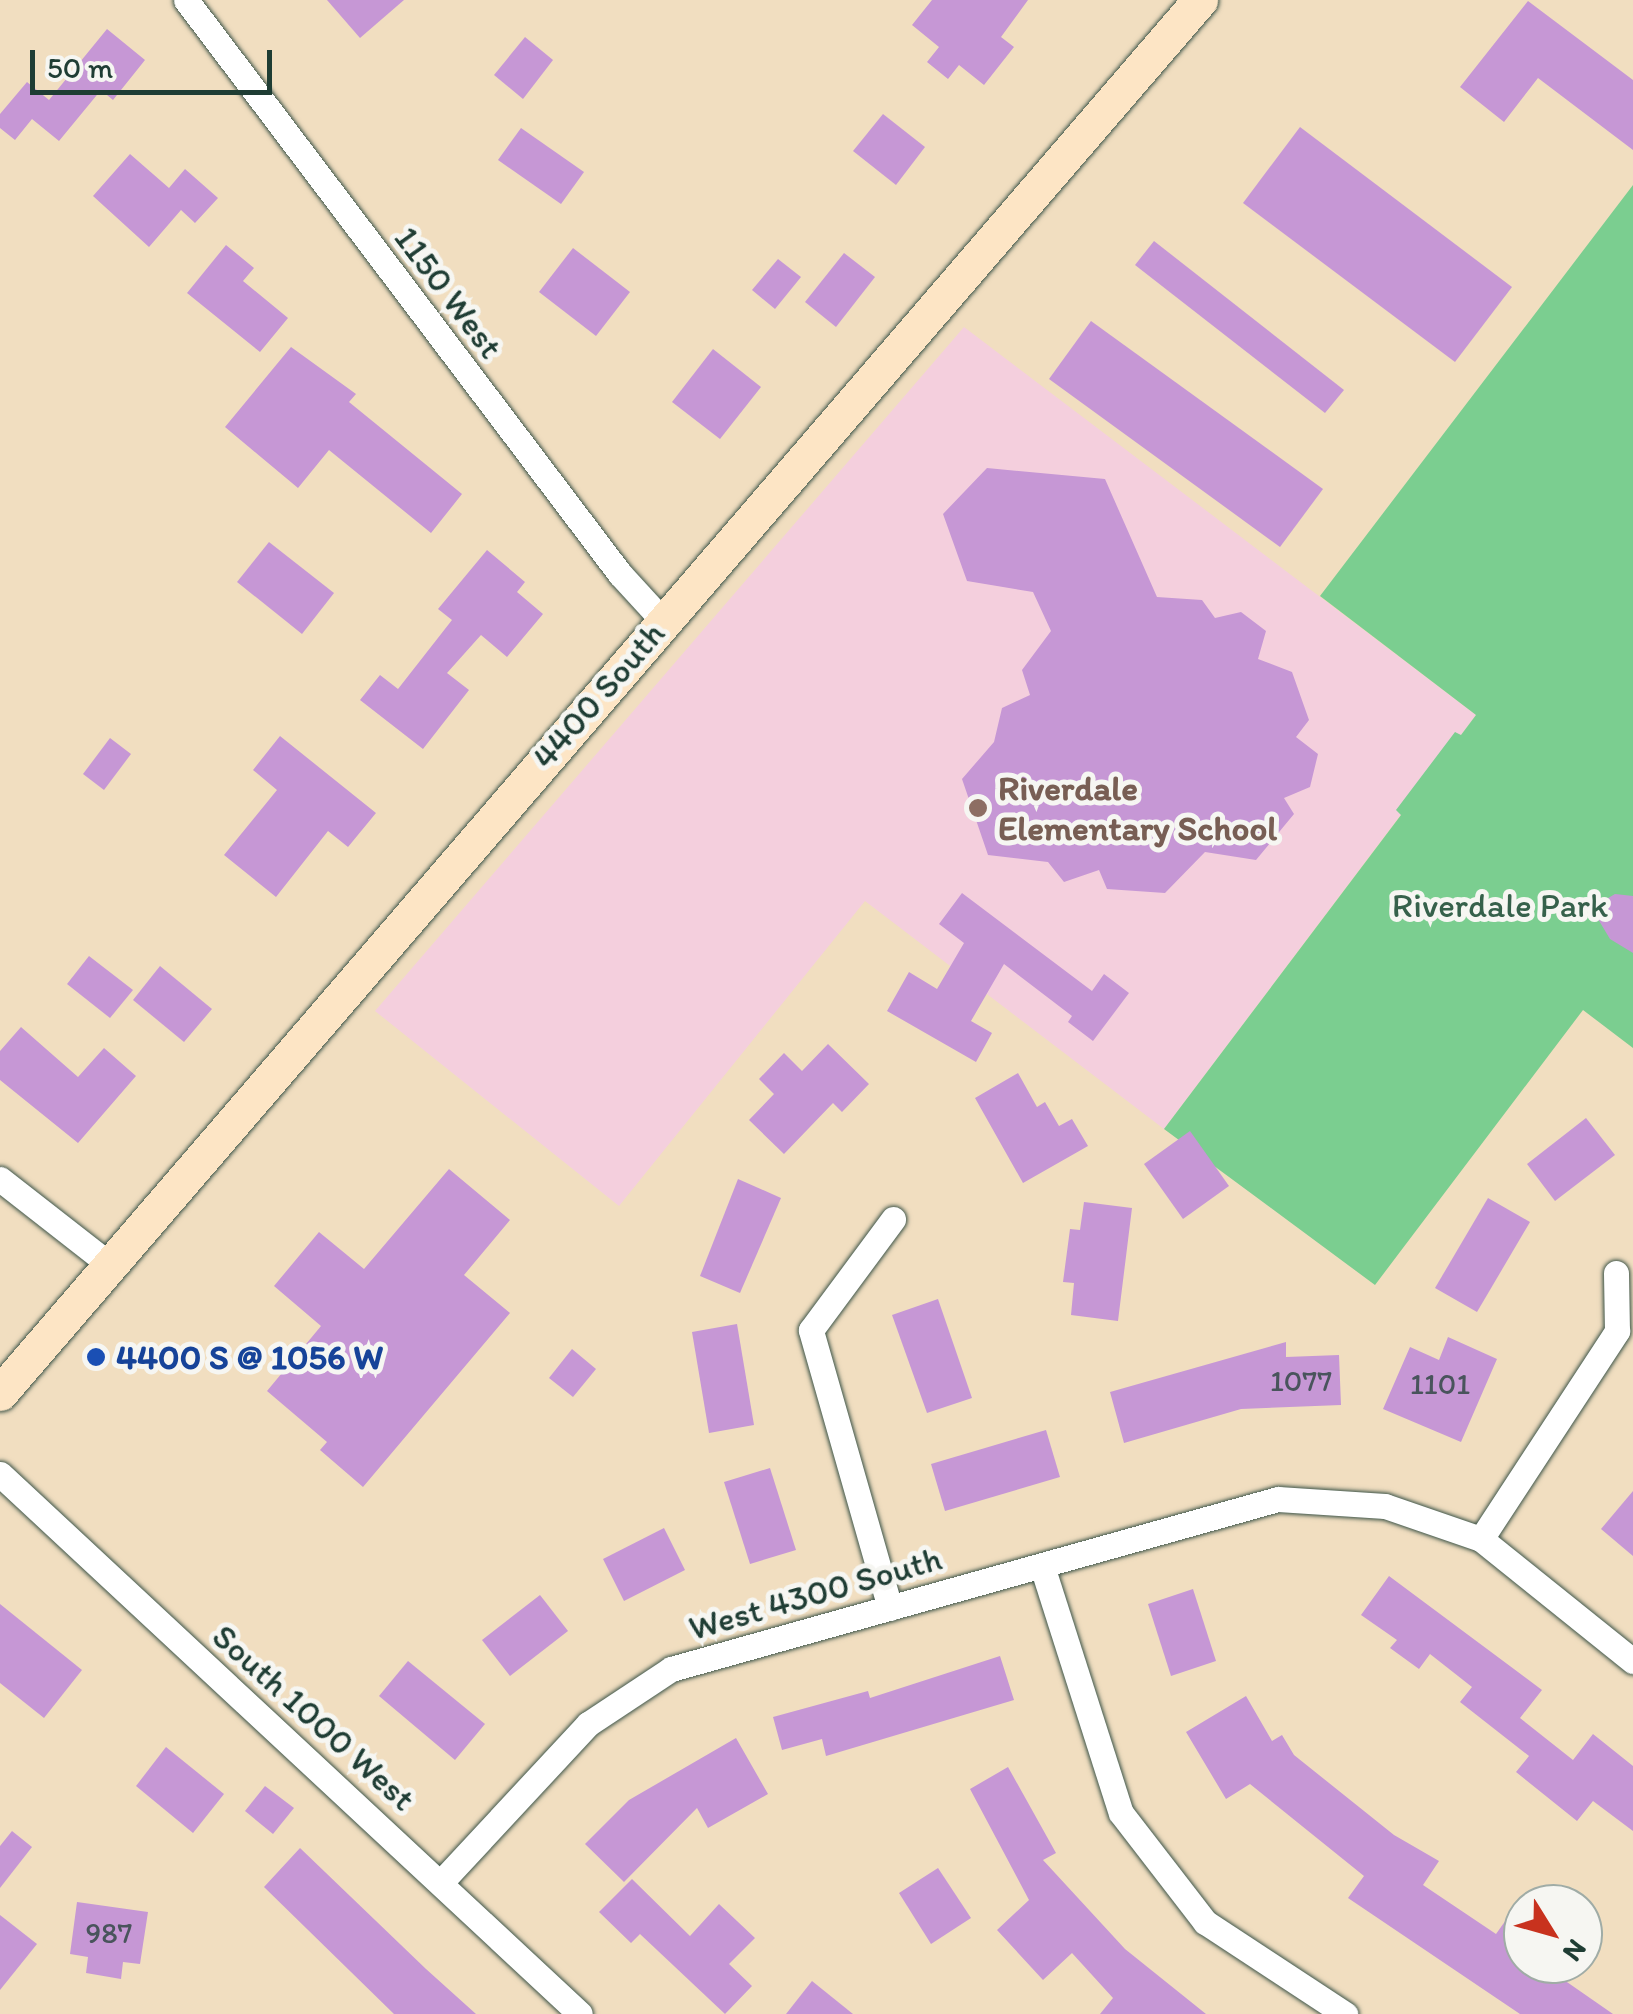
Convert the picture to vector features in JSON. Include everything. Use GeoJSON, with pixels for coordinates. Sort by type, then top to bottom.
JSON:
{"type":"FeatureCollection","features":[{"type":"Feature","properties":{"kind":"street","name":"1150 West"},"geometry":{"type":"LineString","coordinates":[[186,0],[620,574],[662,621]]}},
{"type":"Feature","properties":{"kind":"street","name":"4400 South"},"geometry":{"type":"LineString","coordinates":[[0,1393],[1200,0]]}},
{"type":"Feature","properties":{"kind":"street"},"geometry":{"type":"LineString","coordinates":[[0,1179],[110,1264]]}},
{"type":"Feature","properties":{"kind":"street"},"geometry":{"type":"LineString","coordinates":[[890,1608],[812,1330],[892,1219]]}},
{"type":"Feature","properties":{"kind":"street"},"geometry":{"type":"LineString","coordinates":[[1481,1539],[1617,1331],[1616,1272]]}},
{"type":"Feature","properties":{"kind":"street","name":"South 1000 West"},"geometry":{"type":"LineString","coordinates":[[0,1474],[443,1880],[580,2014]]}},
{"type":"Feature","properties":{"kind":"street","name":"West 4300 South"},"geometry":{"type":"LineString","coordinates":[[443,1880],[588,1724],[671,1669],[1278,1500],[1385,1506],[1481,1539],[1633,1661]]}},
{"type":"Feature","properties":{"kind":"street"},"geometry":{"type":"LineString","coordinates":[[1042,1566],[1122,1813],[1205,1922],[1345,2014]]}},
{"type":"Feature","properties":{"kind":"shaded area","name":"Riverdale Elementary School"},"geometry":{"type":"Polygon","coordinates":[[[964,327],[1476,715],[1164,1129],[865,901],[619,1206],[375,1011],[964,327]]]}},
{"type":"Feature","properties":{"kind":"green space","name":"Riverdale Park"},"geometry":{"type":"Polygon","coordinates":[[[1633,185],[1633,1048],[1583,1010],[1375,1285],[1164,1129],[1401,815],[1396,810],[1455,732],[1461,735],[1476,715],[1320,596],[1633,185]]]}},
{"type":"Feature","properties":{"kind":"building"},"geometry":{"type":"Polygon","coordinates":[[[327,0],[404,0],[360,38],[327,0]]]}},
{"type":"Feature","properties":{"kind":"building"},"geometry":{"type":"Polygon","coordinates":[[[932,0],[1028,0],[1001,37],[1014,47],[984,85],[959,65],[948,79],[927,62],[939,47],[912,25],[932,0]]]}},
{"type":"Feature","properties":{"kind":"building"},"geometry":{"type":"Polygon","coordinates":[[[1528,1],[1633,80],[1633,150],[1538,78],[1504,122],[1460,87],[1528,1]]]}},
{"type":"Feature","properties":{"kind":"building"},"geometry":{"type":"Polygon","coordinates":[[[107,29],[145,60],[113,100],[101,90],[59,141],[32,119],[15,140],[0,128],[0,114],[27,82],[49,100],[107,29]]]}},
{"type":"Feature","properties":{"kind":"building"},"geometry":{"type":"Polygon","coordinates":[[[525,37],[553,60],[523,99],[494,75],[525,37]]]}},
{"type":"Feature","properties":{"kind":"building"},"geometry":{"type":"Polygon","coordinates":[[[883,114],[925,147],[896,185],[853,151],[883,114]]]}},
{"type":"Feature","properties":{"kind":"building"},"geometry":{"type":"Polygon","coordinates":[[[1300,127],[1512,287],[1455,362],[1243,203],[1300,127]]]}},
{"type":"Feature","properties":{"kind":"building"},"geometry":{"type":"Polygon","coordinates":[[[521,128],[584,172],[561,204],[498,160],[521,128]]]}},
{"type":"Feature","properties":{"kind":"building"},"geometry":{"type":"Polygon","coordinates":[[[130,154],[169,188],[185,169],[218,198],[195,223],[181,210],[149,247],[93,196],[130,154]]]}},
{"type":"Feature","properties":{"kind":"building"},"geometry":{"type":"Polygon","coordinates":[[[1154,241],[1344,390],[1325,413],[1135,265],[1154,241]]]}},
{"type":"Feature","properties":{"kind":"building"},"geometry":{"type":"Polygon","coordinates":[[[226,245],[254,268],[243,281],[288,318],[260,352],[187,293],[226,245]]]}},
{"type":"Feature","properties":{"kind":"building"},"geometry":{"type":"Polygon","coordinates":[[[573,248],[630,292],[596,336],[539,292],[573,248]]]}},
{"type":"Feature","properties":{"kind":"building"},"geometry":{"type":"Polygon","coordinates":[[[844,253],[875,277],[836,327],[805,302],[844,253]]]}},
{"type":"Feature","properties":{"kind":"building"},"geometry":{"type":"Polygon","coordinates":[[[778,259],[801,277],[775,309],[752,290],[778,259]]]}},
{"type":"Feature","properties":{"kind":"building"},"geometry":{"type":"Polygon","coordinates":[[[1091,321],[1323,489],[1280,547],[1049,379],[1091,321]]]}},
{"type":"Feature","properties":{"kind":"building"},"geometry":{"type":"Polygon","coordinates":[[[291,347],[356,394],[349,402],[462,494],[431,533],[329,450],[298,488],[225,427],[291,347]]]}},
{"type":"Feature","properties":{"kind":"building"},"geometry":{"type":"Polygon","coordinates":[[[713,349],[761,387],[720,439],[672,402],[713,349]]]}},
{"type":"Feature","properties":{"kind":"building"},"geometry":{"type":"Polygon","coordinates":[[[987,468],[1105,479],[1157,597],[1202,600],[1215,618],[1241,612],[1266,631],[1258,659],[1292,672],[1309,720],[1296,737],[1318,754],[1310,787],[1284,798],[1294,814],[1256,860],[1205,852],[1165,893],[1107,889],[1099,870],[1064,882],[1048,862],[988,855],[962,779],[994,742],[1002,708],[1030,695],[1022,670],[1051,631],[1033,592],[967,581],[943,514],[987,468]]]}},
{"type":"Feature","properties":{"kind":"building"},"geometry":{"type":"Polygon","coordinates":[[[269,542],[334,593],[302,634],[237,582],[269,542]]]}},
{"type":"Feature","properties":{"kind":"building"},"geometry":{"type":"Polygon","coordinates":[[[487,550],[525,582],[517,592],[543,614],[507,657],[481,635],[447,673],[469,690],[423,749],[360,700],[380,675],[398,689],[452,620],[438,609],[487,550]]]}},
{"type":"Feature","properties":{"kind":"building"},"geometry":{"type":"Polygon","coordinates":[[[280,736],[376,813],[348,847],[328,831],[276,897],[224,855],[277,790],[253,770],[280,736]]]}},
{"type":"Feature","properties":{"kind":"building"},"geometry":{"type":"Polygon","coordinates":[[[110,738],[131,754],[104,790],[83,774],[110,738]]]}},
{"type":"Feature","properties":{"kind":"building"},"geometry":{"type":"Polygon","coordinates":[[[962,893],[1092,991],[1104,974],[1129,993],[1093,1041],[1068,1022],[1072,1016],[1004,964],[971,1021],[992,1033],[976,1062],[887,1011],[909,972],[937,989],[964,943],[939,924],[962,893]]]}},
{"type":"Feature","properties":{"kind":"building"},"geometry":{"type":"Polygon","coordinates":[[[1615,894],[1633,896],[1633,953],[1610,939],[1598,919],[1603,901],[1615,894]]]}},
{"type":"Feature","properties":{"kind":"building"},"geometry":{"type":"Polygon","coordinates":[[[89,956],[133,990],[110,1018],[67,984],[89,956]]]}},
{"type":"Feature","properties":{"kind":"building"},"geometry":{"type":"Polygon","coordinates":[[[160,966],[212,1009],[184,1042],[133,1000],[160,966]]]}},
{"type":"Feature","properties":{"kind":"building"},"geometry":{"type":"Polygon","coordinates":[[[21,1027],[78,1077],[104,1048],[136,1076],[78,1143],[0,1080],[0,1051],[21,1027]]]}},
{"type":"Feature","properties":{"kind":"building"},"geometry":{"type":"Polygon","coordinates":[[[828,1044],[869,1084],[842,1112],[833,1103],[784,1154],[749,1120],[774,1094],[759,1079],[784,1053],[802,1071],[828,1044]]]}},
{"type":"Feature","properties":{"kind":"building"},"geometry":{"type":"Polygon","coordinates":[[[1018,1073],[1037,1107],[1045,1102],[1059,1126],[1072,1119],[1088,1146],[1023,1183],[975,1098],[1018,1073]]]}},
{"type":"Feature","properties":{"kind":"building"},"geometry":{"type":"Polygon","coordinates":[[[1586,1118],[1615,1155],[1555,1201],[1527,1164],[1586,1118]]]}},
{"type":"Feature","properties":{"kind":"building"},"geometry":{"type":"Polygon","coordinates":[[[1190,1131],[1229,1186],[1183,1219],[1144,1164],[1190,1131]]]}},
{"type":"Feature","properties":{"kind":"building"},"geometry":{"type":"Polygon","coordinates":[[[449,1169],[510,1220],[464,1275],[510,1313],[363,1487],[320,1450],[327,1442],[267,1391],[321,1326],[274,1286],[319,1232],[364,1269],[449,1169]]]}},
{"type":"Feature","properties":{"kind":"building"},"geometry":{"type":"Polygon","coordinates":[[[738,1179],[781,1198],[740,1293],[700,1276],[738,1179]]]}},
{"type":"Feature","properties":{"kind":"building"},"geometry":{"type":"Polygon","coordinates":[[[1488,1198],[1530,1222],[1477,1312],[1435,1288],[1488,1198]]]}},
{"type":"Feature","properties":{"kind":"building"},"geometry":{"type":"Polygon","coordinates":[[[1084,1202],[1132,1208],[1118,1321],[1071,1315],[1074,1283],[1063,1282],[1070,1229],[1080,1230],[1084,1202]]]}},
{"type":"Feature","properties":{"kind":"building"},"geometry":{"type":"Polygon","coordinates":[[[938,1299],[972,1398],[927,1413],[892,1315],[938,1299]]]}},
{"type":"Feature","properties":{"kind":"building"},"geometry":{"type":"Polygon","coordinates":[[[737,1324],[754,1425],[709,1433],[692,1332],[737,1324]]]}},
{"type":"Feature","properties":{"kind":"building"},"geometry":{"type":"Polygon","coordinates":[[[1448,1337],[1497,1359],[1461,1442],[1383,1409],[1410,1347],[1439,1360],[1448,1337]]]}},
{"type":"Feature","properties":{"kind":"building"},"geometry":{"type":"Polygon","coordinates":[[[1286,1342],[1286,1357],[1339,1355],[1341,1405],[1241,1409],[1124,1443],[1110,1392],[1286,1342]]]}},
{"type":"Feature","properties":{"kind":"building"},"geometry":{"type":"Polygon","coordinates":[[[572,1349],[596,1369],[573,1397],[549,1378],[572,1349]]]}},
{"type":"Feature","properties":{"kind":"building"},"geometry":{"type":"Polygon","coordinates":[[[1046,1430],[1060,1477],[945,1511],[931,1464],[1046,1430]]]}},
{"type":"Feature","properties":{"kind":"building"},"geometry":{"type":"Polygon","coordinates":[[[770,1468],[796,1550],[750,1564],[724,1482],[770,1468]]]}},
{"type":"Feature","properties":{"kind":"building"},"geometry":{"type":"Polygon","coordinates":[[[1633,1491],[1633,1556],[1601,1529],[1633,1491]]]}},
{"type":"Feature","properties":{"kind":"building"},"geometry":{"type":"Polygon","coordinates":[[[664,1528],[685,1570],[624,1601],[603,1559],[664,1528]]]}},
{"type":"Feature","properties":{"kind":"building"},"geometry":{"type":"Polygon","coordinates":[[[1389,1576],[1542,1690],[1520,1718],[1573,1760],[1593,1734],[1633,1766],[1633,1831],[1593,1801],[1577,1821],[1516,1772],[1529,1756],[1460,1702],[1472,1687],[1430,1654],[1419,1669],[1390,1648],[1397,1640],[1361,1615],[1389,1576]]]}},
{"type":"Feature","properties":{"kind":"building"},"geometry":{"type":"Polygon","coordinates":[[[1193,1589],[1216,1661],[1171,1676],[1148,1604],[1193,1589]]]}},
{"type":"Feature","properties":{"kind":"building"},"geometry":{"type":"Polygon","coordinates":[[[540,1595],[568,1631],[510,1676],[482,1640],[540,1595]]]}},
{"type":"Feature","properties":{"kind":"building"},"geometry":{"type":"Polygon","coordinates":[[[0,1604],[82,1670],[44,1718],[0,1683],[0,1604]]]}},
{"type":"Feature","properties":{"kind":"building"},"geometry":{"type":"Polygon","coordinates":[[[1000,1656],[1014,1700],[826,1756],[822,1739],[782,1750],[773,1717],[868,1691],[870,1698],[1000,1656]]]}},
{"type":"Feature","properties":{"kind":"building"},"geometry":{"type":"Polygon","coordinates":[[[408,1661],[485,1724],[455,1760],[379,1696],[408,1661]]]}},
{"type":"Feature","properties":{"kind":"building"},"geometry":{"type":"Polygon","coordinates":[[[1246,1696],[1272,1741],[1282,1735],[1294,1755],[1394,1835],[1439,1861],[1423,1885],[1496,1934],[1503,1924],[1503,1984],[1570,1984],[1613,2014],[1520,2014],[1348,1898],[1364,1876],[1250,1784],[1226,1799],[1186,1732],[1246,1696]]]}},
{"type":"Feature","properties":{"kind":"building"},"geometry":{"type":"Polygon","coordinates":[[[736,1738],[768,1794],[708,1828],[697,1808],[624,1882],[585,1844],[629,1800],[736,1738]]]}},
{"type":"Feature","properties":{"kind":"building"},"geometry":{"type":"Polygon","coordinates":[[[166,1747],[224,1794],[193,1833],[136,1786],[166,1747]]]}},
{"type":"Feature","properties":{"kind":"building"},"geometry":{"type":"Polygon","coordinates":[[[1008,1767],[1056,1853],[1043,1860],[1125,1949],[1206,2014],[1100,2014],[1113,1998],[1072,1953],[1043,1980],[997,1930],[1029,1900],[970,1789],[1008,1767]]]}},
{"type":"Feature","properties":{"kind":"building"},"geometry":{"type":"Polygon","coordinates":[[[265,1786],[294,1808],[273,1834],[245,1811],[265,1786]]]}},
{"type":"Feature","properties":{"kind":"building"},"geometry":{"type":"Polygon","coordinates":[[[12,1831],[32,1847],[0,1888],[0,1846],[12,1831]]]}},
{"type":"Feature","properties":{"kind":"building"},"geometry":{"type":"Polygon","coordinates":[[[300,1848],[476,2014],[394,2014],[264,1887],[300,1848]]]}},
{"type":"Feature","properties":{"kind":"building"},"geometry":{"type":"Polygon","coordinates":[[[938,1868],[971,1918],[931,1944],[899,1893],[938,1868]]]}},
{"type":"Feature","properties":{"kind":"building"},"geometry":{"type":"Polygon","coordinates":[[[632,1879],[690,1936],[719,1904],[755,1938],[729,1964],[752,1986],[725,2014],[640,1934],[631,1943],[599,1912],[632,1879]]]}},
{"type":"Feature","properties":{"kind":"building"},"geometry":{"type":"Polygon","coordinates":[[[77,1902],[148,1912],[140,1964],[123,1962],[121,1979],[86,1973],[88,1957],[70,1954],[77,1902]]]}},
{"type":"Feature","properties":{"kind":"building"},"geometry":{"type":"Polygon","coordinates":[[[0,1915],[37,1944],[0,1990],[0,1915]]]}},
{"type":"Feature","properties":{"kind":"building"},"geometry":{"type":"Polygon","coordinates":[[[812,1981],[853,2014],[786,2014],[812,1981]]]}},
{"type":"Feature","properties":{"kind":"place","name":"Riverdale Elementary School"},"geometry":{"type":"Point","coordinates":[978,808]}},
{"type":"Feature","properties":{"kind":"place","name":"4400 S @ 1056 W"},"geometry":{"type":"Point","coordinates":[96,1357]}}]}
